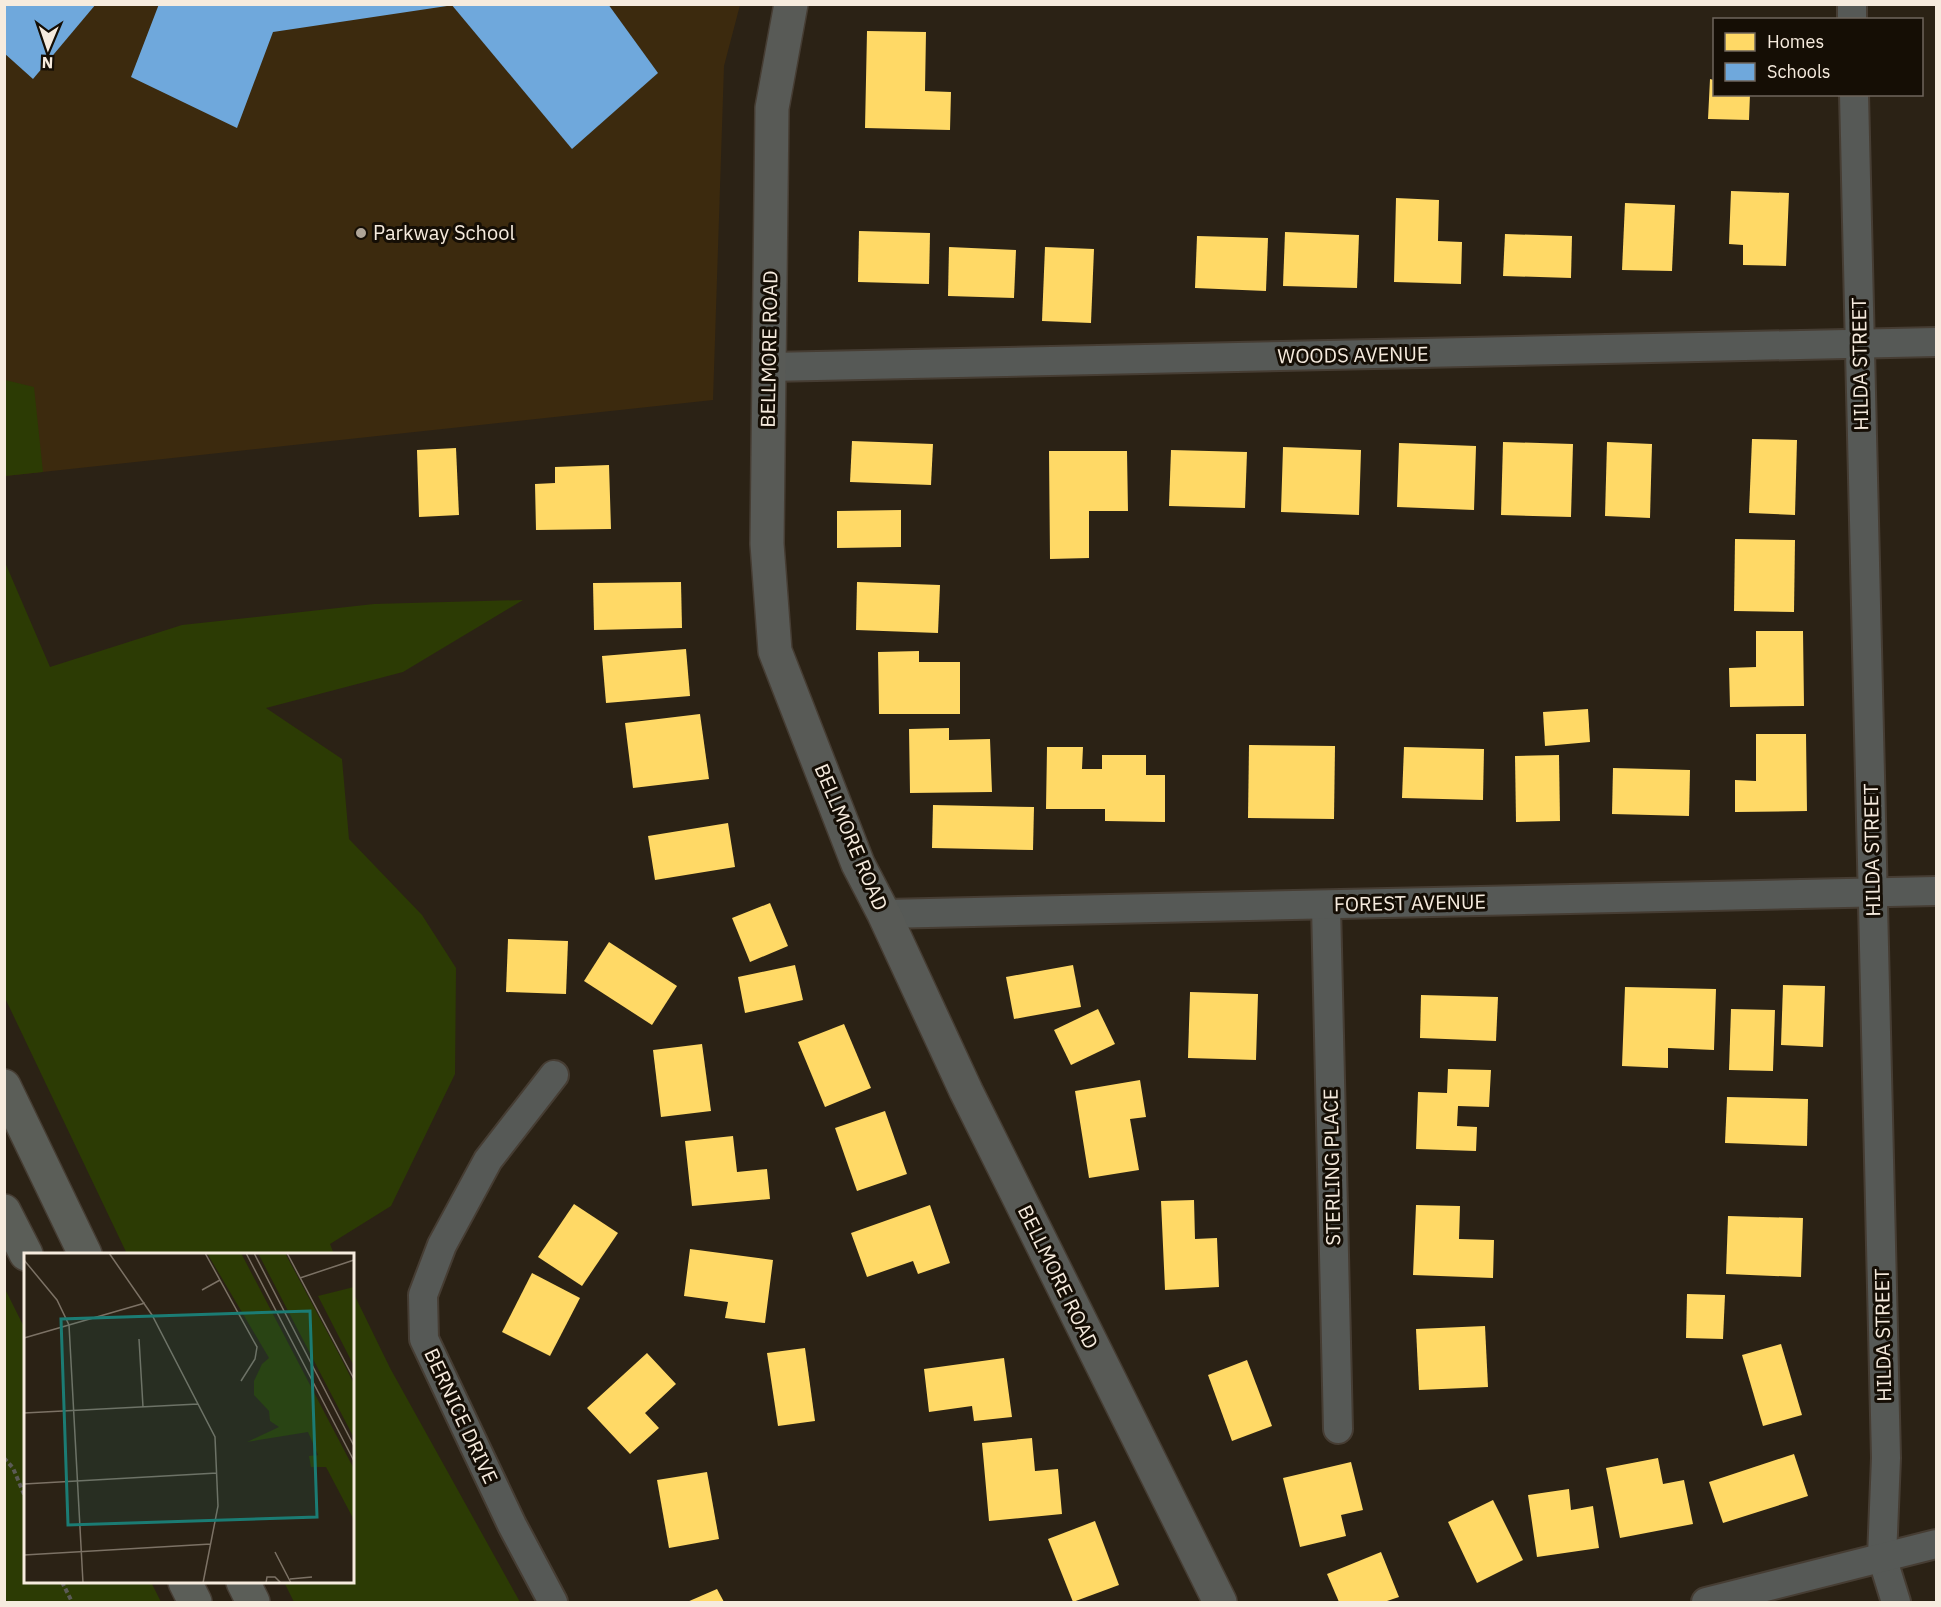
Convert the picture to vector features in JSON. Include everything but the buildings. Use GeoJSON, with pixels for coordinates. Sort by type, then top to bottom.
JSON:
{"type":"FeatureCollection","features":[{"type":"Feature","properties":{"kind":"highway"},"geometry":{"type":"LineString","coordinates":[[4,1086],[85,1253]]}},
{"type":"Feature","properties":{"kind":"highway"},"geometry":{"type":"LineString","coordinates":[[4,1211],[25,1253]]}},
{"type":"Feature","properties":{"kind":"highway"},"geometry":{"type":"LineString","coordinates":[[186,1583],[195,1602]]}},
{"type":"Feature","properties":{"kind":"highway"},"geometry":{"type":"LineString","coordinates":[[244,1583],[253,1602]]}},
{"type":"Feature","properties":{"kind":"main road","name":"BELLMORE ROAD"},"geometry":{"type":"LineString","coordinates":[[791,4],[772,108],[767,544],[775,651],[858,864],[884,914],[971,1101],[1220,1602]]}},
{"type":"Feature","properties":{"kind":"street","name":"HILDA STREET"},"geometry":{"type":"LineString","coordinates":[[1854,96],[1886,1458],[1882,1557],[1896,1602]]}},
{"type":"Feature","properties":{"kind":"street","name":"WOODS AVENUE"},"geometry":{"type":"LineString","coordinates":[[769,367],[1936,342]]}},
{"type":"Feature","properties":{"kind":"street","name":"FOREST AVENUE"},"geometry":{"type":"LineString","coordinates":[[884,914],[1936,891]]}},
{"type":"Feature","properties":{"kind":"street","name":"STERLING PLACE"},"geometry":{"type":"LineString","coordinates":[[1326,905],[1338,1429]]}},
{"type":"Feature","properties":{"kind":"street","name":"BERNICE DRIVE"},"geometry":{"type":"LineString","coordinates":[[553,1602],[512,1524],[424,1339],[423,1295],[442,1245],[488,1160],[554,1075]]}},
{"type":"Feature","properties":{"kind":"street"},"geometry":{"type":"LineString","coordinates":[[1706,1602],[1936,1544]]}},
{"type":"Feature","properties":{"kind":"path"},"geometry":{"type":"LineString","coordinates":[[4,1458],[13,1468],[24,1493]]}},
{"type":"Feature","properties":{"kind":"path"},"geometry":{"type":"LineString","coordinates":[[63,1583],[72,1602]]}},
{"type":"Feature","properties":{"kind":"shaded area","name":"Parkway School"},"geometry":{"type":"Polygon","coordinates":[[[4,5],[740,5],[724,66],[713,400],[5,476],[4,5]]]}},
{"type":"Feature","properties":{"kind":"green space"},"geometry":{"type":"Polygon","coordinates":[[[5,380],[34,387],[43,472],[5,476],[5,380]]]}},
{"type":"Feature","properties":{"kind":"green space"},"geometry":{"type":"Polygon","coordinates":[[[4,560],[50,667],[182,625],[374,604],[523,600],[403,672],[266,708],[342,759],[349,839],[422,915],[456,968],[455,1074],[391,1206],[330,1244],[334,1253],[127,1253],[5,998],[4,560]]]}},
{"type":"Feature","properties":{"kind":"green space"},"geometry":{"type":"Polygon","coordinates":[[[4,1287],[24,1327],[24,1583],[152,1583],[161,1602],[5,1602],[4,1287]]]}},
{"type":"Feature","properties":{"kind":"green space"},"geometry":{"type":"Polygon","coordinates":[[[354,1294],[390,1368],[520,1602],[294,1602],[284,1583],[354,1583],[354,1294]]]}},
{"type":"Feature","properties":{"kind":"place","name":"Parkway School"},"geometry":{"type":"Point","coordinates":[361,233]}}]}
